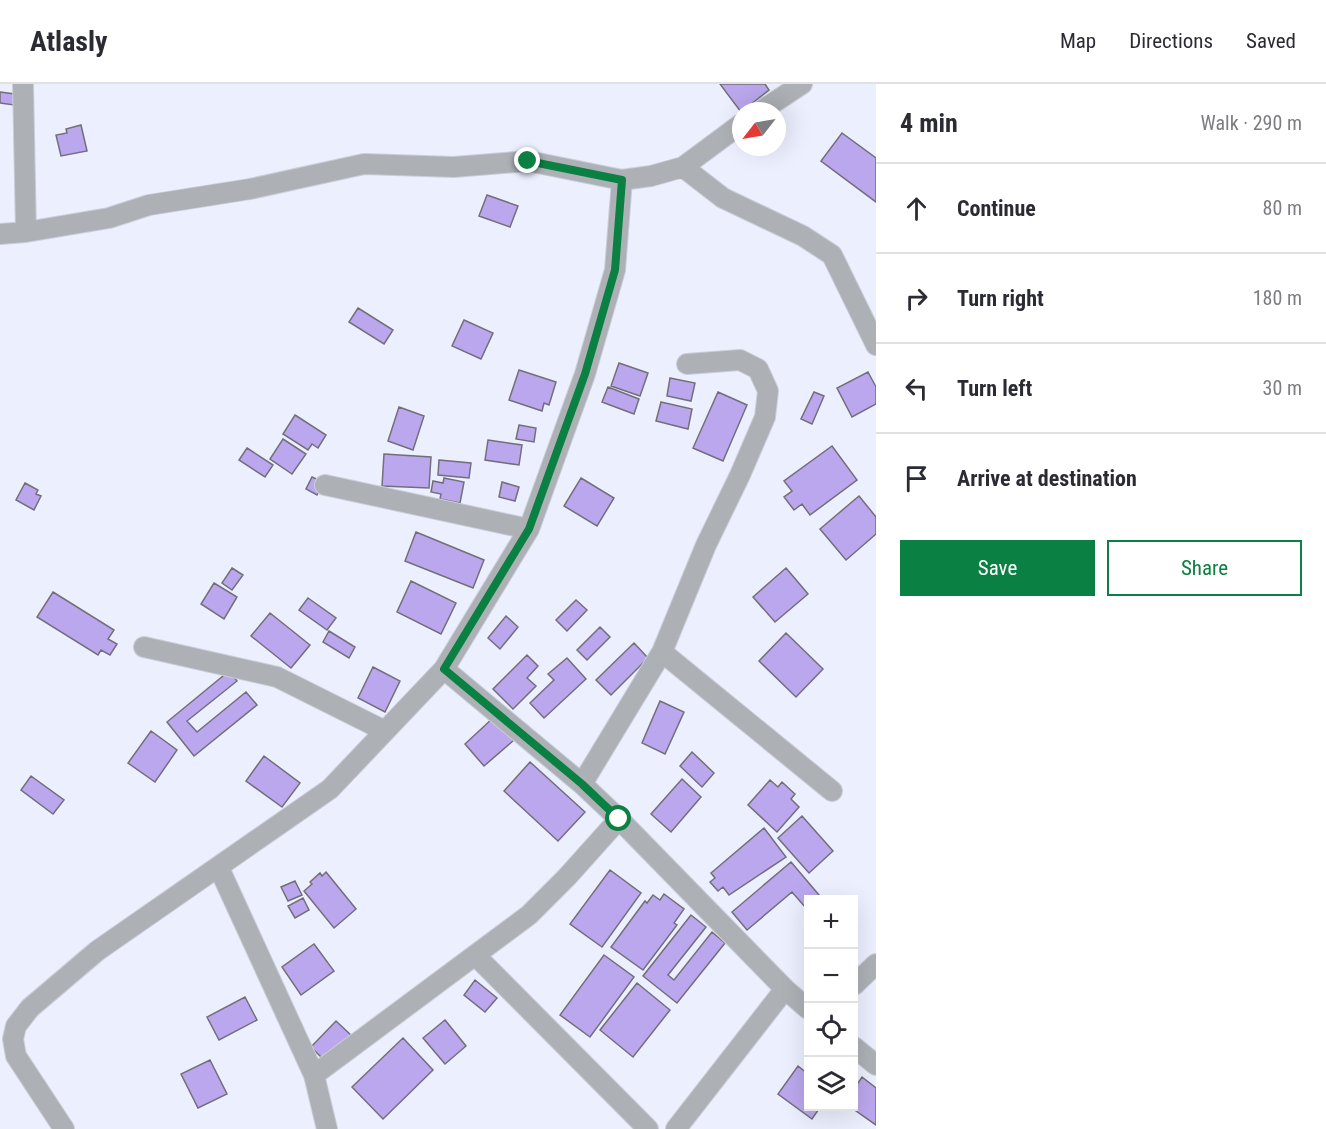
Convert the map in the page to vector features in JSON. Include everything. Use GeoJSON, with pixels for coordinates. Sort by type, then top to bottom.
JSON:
{"type":"FeatureCollection","features":[{"type":"Feature","properties":{"kind":"street"},"geometry":{"type":"LineString","coordinates":[[23,84],[26,232]]}},
{"type":"Feature","properties":{"kind":"street"},"geometry":{"type":"LineString","coordinates":[[775,102],[802,84]]}},
{"type":"Feature","properties":{"kind":"street"},"geometry":{"type":"LineString","coordinates":[[0,234],[109,218],[149,205],[250,189],[364,164],[454,167],[528,161],[622,180],[651,176],[683,167],[732,131]]}},
{"type":"Feature","properties":{"kind":"street"},"geometry":{"type":"LineString","coordinates":[[683,167],[723,198],[803,236],[832,255],[876,345]]}},
{"type":"Feature","properties":{"kind":"street"},"geometry":{"type":"LineString","coordinates":[[64,1129],[16,1056],[13,1039],[16,1026],[30,1008],[97,951],[330,789],[444,669],[529,529],[585,374],[615,270],[622,180]]}},
{"type":"Feature","properties":{"kind":"street"},"geometry":{"type":"LineString","coordinates":[[582,784],[662,652],[706,545],[740,476],[765,417],[768,391],[758,369],[740,360],[687,364]]}},
{"type":"Feature","properties":{"kind":"street"},"geometry":{"type":"LineString","coordinates":[[325,485],[529,529]]}},
{"type":"Feature","properties":{"kind":"street"},"geometry":{"type":"LineString","coordinates":[[144,647],[277,677],[385,731]]}},
{"type":"Feature","properties":{"kind":"street"},"geometry":{"type":"LineString","coordinates":[[662,652],[832,791]]}},
{"type":"Feature","properties":{"kind":"street"},"geometry":{"type":"LineString","coordinates":[[444,669],[582,784],[804,1006]]}},
{"type":"Feature","properties":{"kind":"street"},"geometry":{"type":"LineString","coordinates":[[314,1074],[529,915],[619,819]]}},
{"type":"Feature","properties":{"kind":"street"},"geometry":{"type":"LineString","coordinates":[[219,868],[314,1074],[327,1129]]}},
{"type":"Feature","properties":{"kind":"street"},"geometry":{"type":"LineString","coordinates":[[476,956],[648,1129]]}},
{"type":"Feature","properties":{"kind":"street"},"geometry":{"type":"LineString","coordinates":[[858,981],[876,964]]}},
{"type":"Feature","properties":{"kind":"street"},"geometry":{"type":"LineString","coordinates":[[676,1129],[785,989]]}},
{"type":"Feature","properties":{"kind":"street"},"geometry":{"type":"LineString","coordinates":[[858,1050],[876,1065]]}},
{"type":"Feature","properties":{"kind":"building"},"geometry":{"type":"Polygon","coordinates":[[[720,84],[765,84],[769,90],[754,102],[734,102],[720,84]]]}},
{"type":"Feature","properties":{"kind":"building"},"geometry":{"type":"Polygon","coordinates":[[[0,92],[15,94],[14,105],[0,103],[0,92]]]}},
{"type":"Feature","properties":{"kind":"building"},"geometry":{"type":"Polygon","coordinates":[[[81,125],[87,151],[61,156],[56,135],[67,133],[66,129],[81,125]]]}},
{"type":"Feature","properties":{"kind":"building"},"geometry":{"type":"Polygon","coordinates":[[[842,133],[876,158],[876,202],[821,161],[842,133]]]}},
{"type":"Feature","properties":{"kind":"building"},"geometry":{"type":"Polygon","coordinates":[[[487,195],[518,206],[510,227],[479,216],[487,195]]]}},
{"type":"Feature","properties":{"kind":"building"},"geometry":{"type":"Polygon","coordinates":[[[358,308],[393,330],[384,344],[349,322],[358,308]]]}},
{"type":"Feature","properties":{"kind":"building"},"geometry":{"type":"Polygon","coordinates":[[[464,320],[493,333],[481,359],[452,346],[464,320]]]}},
{"type":"Feature","properties":{"kind":"building"},"geometry":{"type":"Polygon","coordinates":[[[619,363],[648,373],[640,396],[611,386],[619,363]]]}},
{"type":"Feature","properties":{"kind":"building"},"geometry":{"type":"Polygon","coordinates":[[[519,370],[556,382],[549,405],[544,403],[542,411],[509,400],[519,370]]]}},
{"type":"Feature","properties":{"kind":"building"},"geometry":{"type":"Polygon","coordinates":[[[868,372],[876,387],[876,404],[852,417],[837,388],[868,372]]]}},
{"type":"Feature","properties":{"kind":"building"},"geometry":{"type":"Polygon","coordinates":[[[670,378],[695,383],[691,401],[667,396],[670,378]]]}},
{"type":"Feature","properties":{"kind":"building"},"geometry":{"type":"Polygon","coordinates":[[[608,387],[639,399],[634,414],[602,402],[608,387]]]}},
{"type":"Feature","properties":{"kind":"building"},"geometry":{"type":"Polygon","coordinates":[[[718,392],[747,405],[723,461],[693,448],[718,392]]]}},
{"type":"Feature","properties":{"kind":"building"},"geometry":{"type":"Polygon","coordinates":[[[814,392],[824,396],[812,424],[801,419],[814,392]]]}},
{"type":"Feature","properties":{"kind":"building"},"geometry":{"type":"Polygon","coordinates":[[[661,402],[692,409],[688,429],[656,421],[661,402]]]}},
{"type":"Feature","properties":{"kind":"building"},"geometry":{"type":"Polygon","coordinates":[[[399,407],[424,416],[413,450],[388,441],[399,407]]]}},
{"type":"Feature","properties":{"kind":"building"},"geometry":{"type":"Polygon","coordinates":[[[295,415],[326,435],[318,448],[312,444],[308,450],[283,434],[295,415]]]}},
{"type":"Feature","properties":{"kind":"building"},"geometry":{"type":"Polygon","coordinates":[[[519,425],[536,428],[534,442],[516,439],[519,425]]]}},
{"type":"Feature","properties":{"kind":"building"},"geometry":{"type":"Polygon","coordinates":[[[283,439],[306,454],[292,474],[270,459],[283,439]]]}},
{"type":"Feature","properties":{"kind":"building"},"geometry":{"type":"Polygon","coordinates":[[[488,440],[522,445],[519,465],[485,460],[488,440]]]}},
{"type":"Feature","properties":{"kind":"building"},"geometry":{"type":"Polygon","coordinates":[[[832,446],[857,480],[810,515],[802,504],[794,510],[784,497],[792,491],[784,481],[832,446]]]}},
{"type":"Feature","properties":{"kind":"building"},"geometry":{"type":"Polygon","coordinates":[[[247,448],[273,465],[265,477],[239,460],[247,448]]]}},
{"type":"Feature","properties":{"kind":"building"},"geometry":{"type":"Polygon","coordinates":[[[384,454],[431,457],[429,488],[382,486],[384,454]]]}},
{"type":"Feature","properties":{"kind":"building"},"geometry":{"type":"Polygon","coordinates":[[[439,460],[471,463],[469,478],[438,475],[439,460]]]}},
{"type":"Feature","properties":{"kind":"building"},"geometry":{"type":"Polygon","coordinates":[[[312,477],[323,482],[317,495],[306,489],[312,477]]]}},
{"type":"Feature","properties":{"kind":"building"},"geometry":{"type":"Polygon","coordinates":[[[444,478],[464,482],[460,503],[440,499],[441,494],[431,492],[433,481],[443,483],[444,478]]]}},
{"type":"Feature","properties":{"kind":"building"},"geometry":{"type":"Polygon","coordinates":[[[581,478],[614,498],[597,526],[564,506],[581,478]]]}},
{"type":"Feature","properties":{"kind":"building"},"geometry":{"type":"Polygon","coordinates":[[[502,482],[519,487],[515,501],[499,497],[502,482]]]}},
{"type":"Feature","properties":{"kind":"building"},"geometry":{"type":"Polygon","coordinates":[[[25,483],[38,490],[36,494],[41,496],[34,510],[16,500],[25,483]]]}},
{"type":"Feature","properties":{"kind":"building"},"geometry":{"type":"Polygon","coordinates":[[[859,496],[876,517],[876,534],[846,560],[820,529],[859,496]]]}},
{"type":"Feature","properties":{"kind":"building"},"geometry":{"type":"Polygon","coordinates":[[[416,532],[484,560],[473,588],[405,561],[416,532]]]}},
{"type":"Feature","properties":{"kind":"building"},"geometry":{"type":"Polygon","coordinates":[[[232,568],[243,575],[232,590],[222,583],[232,568]]]}},
{"type":"Feature","properties":{"kind":"building"},"geometry":{"type":"Polygon","coordinates":[[[786,568],[808,594],[775,622],[753,597],[786,568]]]}},
{"type":"Feature","properties":{"kind":"building"},"geometry":{"type":"Polygon","coordinates":[[[411,581],[456,603],[441,634],[397,612],[411,581]]]}},
{"type":"Feature","properties":{"kind":"building"},"geometry":{"type":"Polygon","coordinates":[[[214,583],[237,597],[224,619],[201,604],[214,583]]]}},
{"type":"Feature","properties":{"kind":"building"},"geometry":{"type":"Polygon","coordinates":[[[53,592],[114,630],[108,639],[117,644],[110,655],[101,650],[98,655],[37,617],[53,592]]]}},
{"type":"Feature","properties":{"kind":"building"},"geometry":{"type":"Polygon","coordinates":[[[308,598],[336,618],[327,630],[299,610],[308,598]]]}},
{"type":"Feature","properties":{"kind":"building"},"geometry":{"type":"Polygon","coordinates":[[[576,600],[587,610],[567,631],[556,620],[576,600]]]}},
{"type":"Feature","properties":{"kind":"building"},"geometry":{"type":"Polygon","coordinates":[[[270,613],[310,645],[291,668],[251,636],[270,613]]]}},
{"type":"Feature","properties":{"kind":"building"},"geometry":{"type":"Polygon","coordinates":[[[506,616],[518,627],[500,649],[488,638],[506,616]]]}},
{"type":"Feature","properties":{"kind":"building"},"geometry":{"type":"Polygon","coordinates":[[[600,627],[610,637],[587,660],[577,650],[600,627]]]}},
{"type":"Feature","properties":{"kind":"building"},"geometry":{"type":"Polygon","coordinates":[[[329,631],[355,647],[349,658],[323,642],[329,631]]]}},
{"type":"Feature","properties":{"kind":"building"},"geometry":{"type":"Polygon","coordinates":[[[786,633],[823,669],[796,697],[759,661],[786,633]]]}},
{"type":"Feature","properties":{"kind":"building"},"geometry":{"type":"Polygon","coordinates":[[[634,643],[648,658],[611,695],[596,680],[634,643]]]}},
{"type":"Feature","properties":{"kind":"building"},"geometry":{"type":"Polygon","coordinates":[[[527,655],[538,666],[527,678],[536,686],[513,709],[493,689],[527,655]]]}},
{"type":"Feature","properties":{"kind":"building"},"geometry":{"type":"Polygon","coordinates":[[[567,658],[586,679],[544,718],[530,703],[554,680],[548,674],[567,658]]]}},
{"type":"Feature","properties":{"kind":"building"},"geometry":{"type":"Polygon","coordinates":[[[373,667],[400,681],[385,712],[358,698],[373,667]]]}},
{"type":"Feature","properties":{"kind":"building"},"geometry":{"type":"Polygon","coordinates":[[[229,671],[237,681],[187,721],[197,732],[246,692],[257,705],[194,756],[167,722],[229,671]]]}},
{"type":"Feature","properties":{"kind":"building"},"geometry":{"type":"Polygon","coordinates":[[[660,701],[684,712],[665,754],[642,743],[660,701]]]}},
{"type":"Feature","properties":{"kind":"building"},"geometry":{"type":"Polygon","coordinates":[[[494,717],[514,740],[484,766],[465,744],[494,717]]]}},
{"type":"Feature","properties":{"kind":"building"},"geometry":{"type":"Polygon","coordinates":[[[151,731],[177,750],[155,782],[128,763],[151,731]]]}},
{"type":"Feature","properties":{"kind":"building"},"geometry":{"type":"Polygon","coordinates":[[[692,752],[714,773],[702,787],[680,766],[692,752]]]}},
{"type":"Feature","properties":{"kind":"building"},"geometry":{"type":"Polygon","coordinates":[[[264,756],[300,783],[282,807],[246,781],[264,756]]]}},
{"type":"Feature","properties":{"kind":"building"},"geometry":{"type":"Polygon","coordinates":[[[530,762],[585,812],[558,841],[504,791],[530,762]]]}},
{"type":"Feature","properties":{"kind":"building"},"geometry":{"type":"Polygon","coordinates":[[[31,776],[64,800],[53,814],[21,790],[31,776]]]}},
{"type":"Feature","properties":{"kind":"building"},"geometry":{"type":"Polygon","coordinates":[[[682,779],[701,797],[671,832],[651,814],[682,779]]]}},
{"type":"Feature","properties":{"kind":"building"},"geometry":{"type":"Polygon","coordinates":[[[770,780],[778,787],[782,782],[795,794],[791,799],[799,807],[777,832],[748,805],[770,780]]]}},
{"type":"Feature","properties":{"kind":"building"},"geometry":{"type":"Polygon","coordinates":[[[802,816],[833,851],[809,873],[778,838],[802,816]]]}},
{"type":"Feature","properties":{"kind":"building"},"geometry":{"type":"Polygon","coordinates":[[[764,828],[786,857],[729,895],[723,887],[718,891],[710,882],[715,878],[711,873],[764,828]]]}},
{"type":"Feature","properties":{"kind":"building"},"geometry":{"type":"Polygon","coordinates":[[[791,862],[819,895],[804,895],[804,906],[792,892],[747,930],[732,912],[791,862]]]}},
{"type":"Feature","properties":{"kind":"building"},"geometry":{"type":"Polygon","coordinates":[[[610,870],[641,893],[602,947],[570,924],[610,870]]]}},
{"type":"Feature","properties":{"kind":"building"},"geometry":{"type":"Polygon","coordinates":[[[326,872],[356,909],[334,928],[304,891],[320,873],[322,876],[326,872]]]}},
{"type":"Feature","properties":{"kind":"building"},"geometry":{"type":"Polygon","coordinates":[[[295,881],[302,895],[288,901],[281,887],[295,881]]]}},
{"type":"Feature","properties":{"kind":"building"},"geometry":{"type":"Polygon","coordinates":[[[664,894],[684,909],[674,923],[677,925],[643,970],[611,947],[645,901],[647,903],[653,895],[660,900],[664,894]]]}},
{"type":"Feature","properties":{"kind":"building"},"geometry":{"type":"Polygon","coordinates":[[[303,898],[309,910],[295,918],[288,906],[303,898]]]}},
{"type":"Feature","properties":{"kind":"building"},"geometry":{"type":"Polygon","coordinates":[[[691,915],[706,927],[668,975],[674,980],[712,932],[725,943],[677,1003],[643,976],[691,915]]]}},
{"type":"Feature","properties":{"kind":"building"},"geometry":{"type":"Polygon","coordinates":[[[314,944],[334,971],[301,995],[282,967],[314,944]]]}},
{"type":"Feature","properties":{"kind":"building"},"geometry":{"type":"Polygon","coordinates":[[[604,955],[634,977],[590,1037],[560,1015],[604,955]]]}},
{"type":"Feature","properties":{"kind":"building"},"geometry":{"type":"Polygon","coordinates":[[[475,980],[497,998],[485,1012],[464,995],[475,980]]]}},
{"type":"Feature","properties":{"kind":"building"},"geometry":{"type":"Polygon","coordinates":[[[637,983],[670,1010],[633,1057],[600,1030],[637,983]]]}},
{"type":"Feature","properties":{"kind":"building"},"geometry":{"type":"Polygon","coordinates":[[[245,997],[257,1020],[219,1040],[207,1017],[245,997]]]}},
{"type":"Feature","properties":{"kind":"building"},"geometry":{"type":"Polygon","coordinates":[[[445,1020],[466,1046],[445,1064],[423,1038],[445,1020]]]}},
{"type":"Feature","properties":{"kind":"building"},"geometry":{"type":"Polygon","coordinates":[[[336,1021],[353,1037],[327,1063],[311,1047],[336,1021]]]}},
{"type":"Feature","properties":{"kind":"building"},"geometry":{"type":"Polygon","coordinates":[[[403,1038],[433,1070],[383,1119],[352,1087],[403,1038]]]}},
{"type":"Feature","properties":{"kind":"building"},"geometry":{"type":"Polygon","coordinates":[[[210,1060],[227,1094],[198,1108],[181,1074],[210,1060]]]}},
{"type":"Feature","properties":{"kind":"building"},"geometry":{"type":"Polygon","coordinates":[[[798,1066],[804,1071],[804,1111],[818,1111],[812,1119],[778,1094],[798,1066]]]}},
{"type":"Feature","properties":{"kind":"building"},"geometry":{"type":"Polygon","coordinates":[[[862,1077],[876,1088],[876,1125],[856,1111],[858,1111],[858,1083],[862,1077]]]}},
{"type":"Feature","properties":{"kind":"route"},"geometry":{"type":"LineString","coordinates":[[528,161],[622,180],[615,270],[585,374],[529,529],[444,669],[582,784],[619,819]]}}]}
